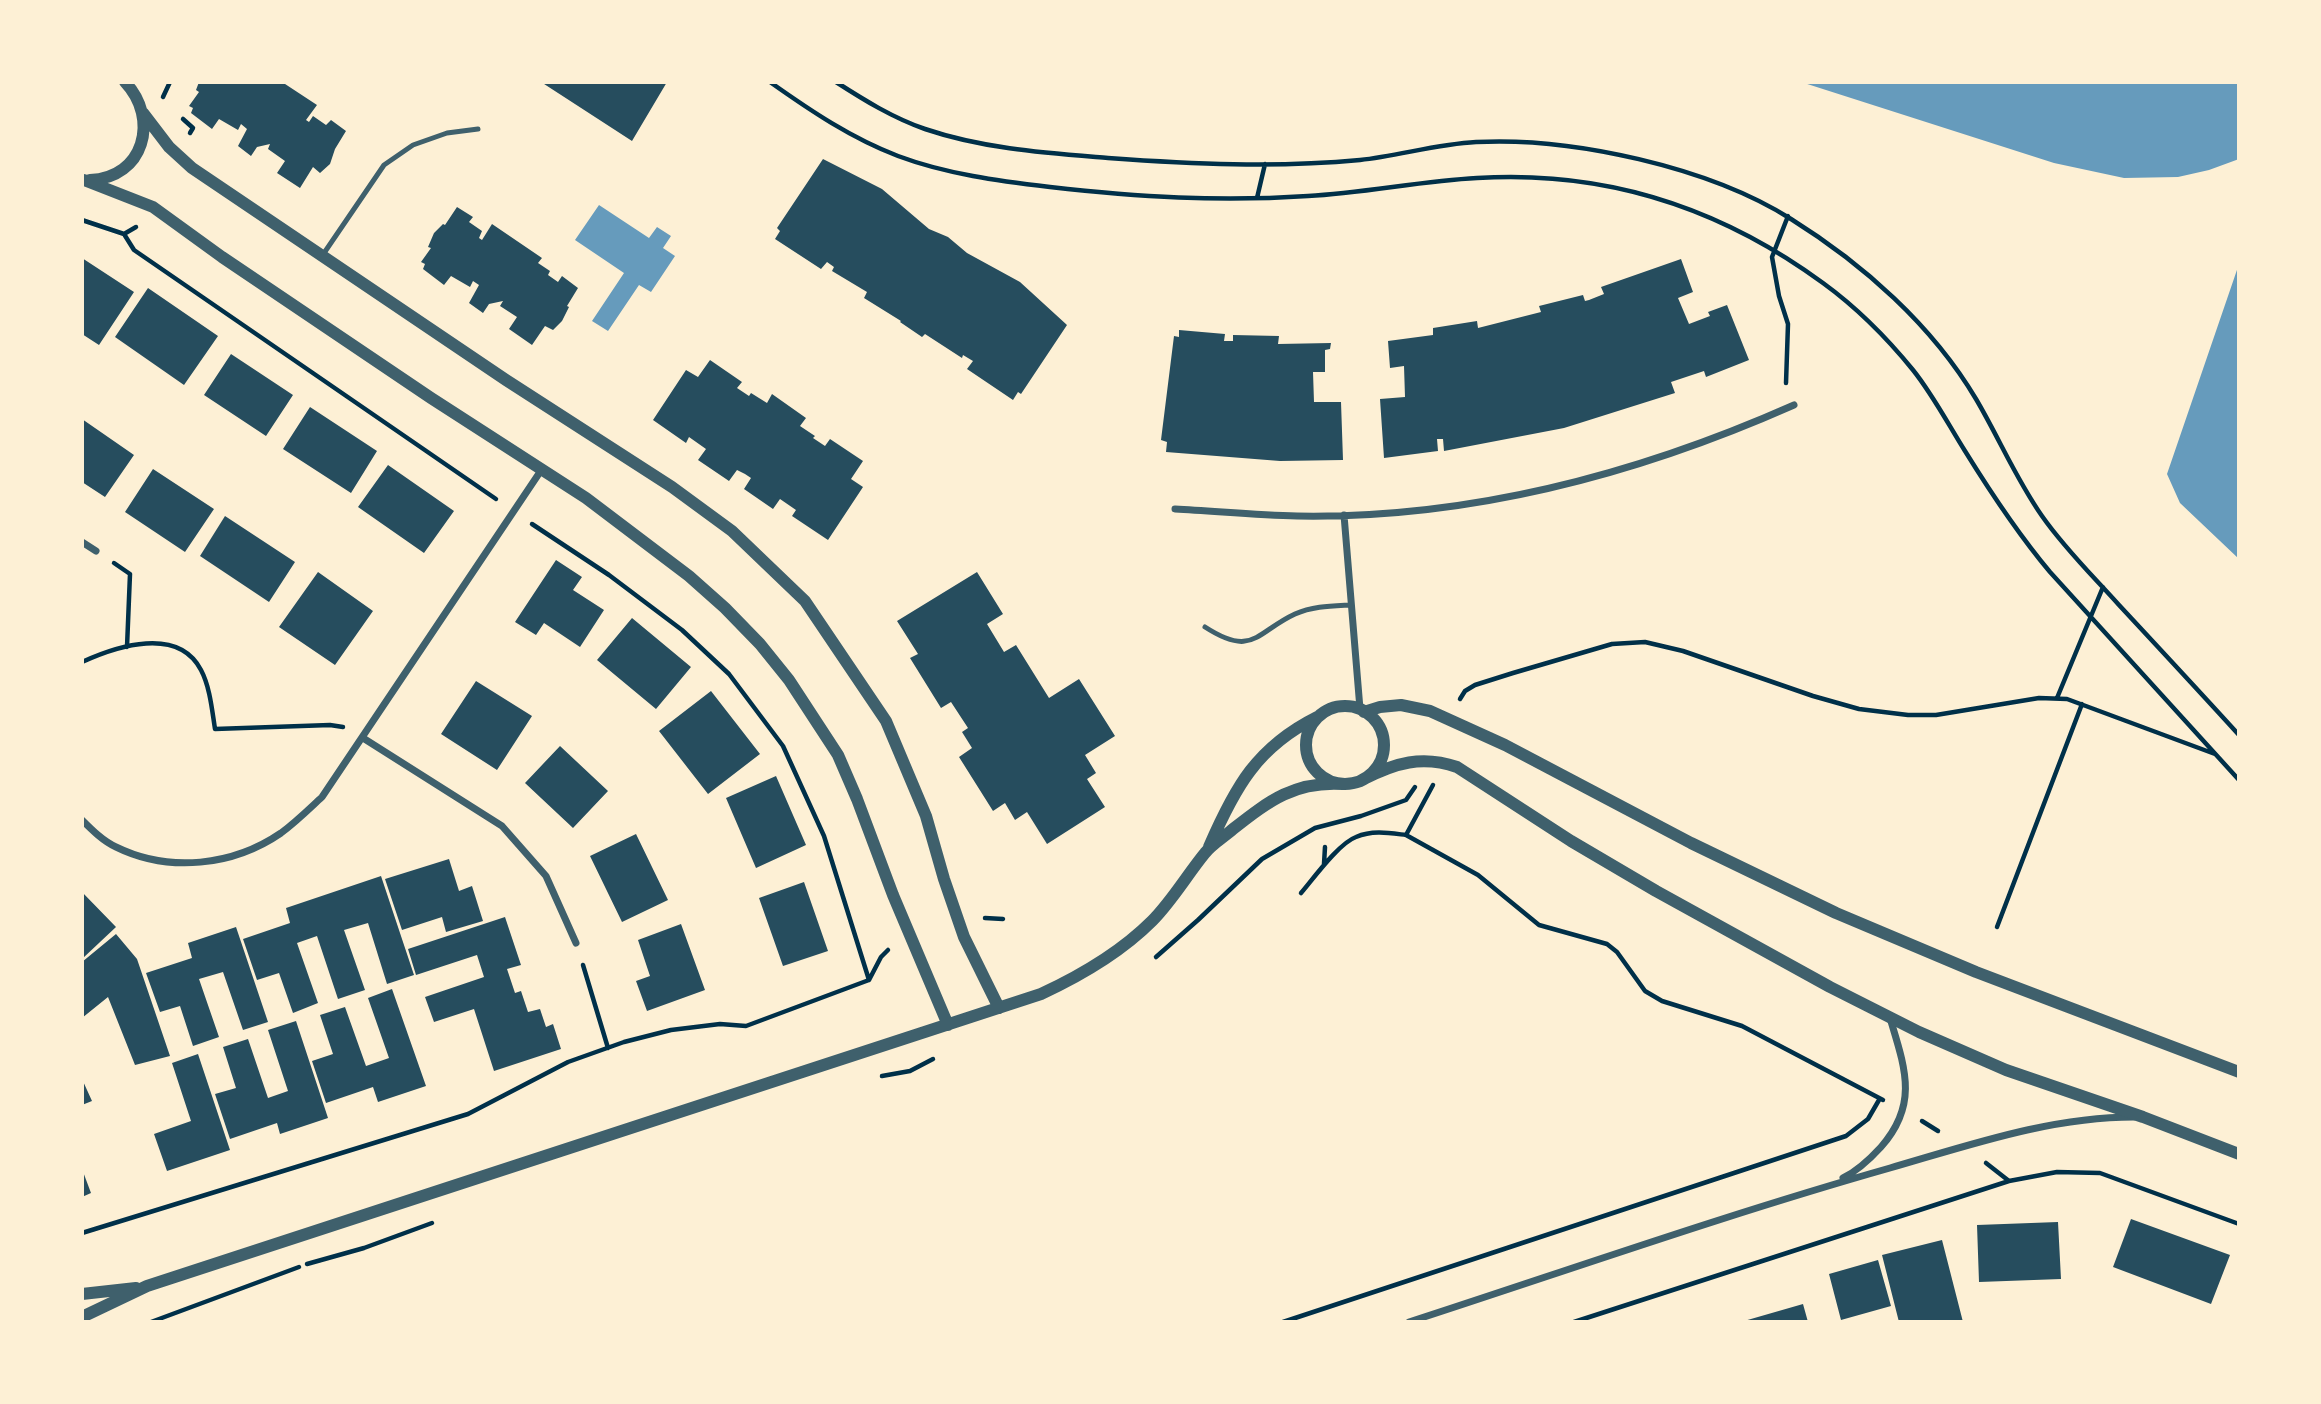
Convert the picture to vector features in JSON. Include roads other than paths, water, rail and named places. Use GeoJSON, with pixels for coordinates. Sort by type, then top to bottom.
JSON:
{"type":"FeatureCollection","features":[{"type":"Feature","properties":{"kind":"street"},"geometry":{"type":"LineString","coordinates":[[83,180],[105,178],[123,169],[141,143],[145,123],[143,113],[136,96],[125,82]]}},
{"type":"Feature","properties":{"kind":"street"},"geometry":{"type":"LineString","coordinates":[[143,113],[169,147],[192,168],[506,380],[672,487],[732,531],[805,601],[886,721],[926,816],[973,959],[999,1008]]}},
{"type":"Feature","properties":{"kind":"street"},"geometry":{"type":"LineString","coordinates":[[83,180],[153,207],[222,257],[431,398],[586,498],[690,576],[760,643],[789,680],[838,755],[948,1026]]}},
{"type":"Feature","properties":{"kind":"street"},"geometry":{"type":"LineString","coordinates":[[1175,509],[1297,516],[1344,515],[1478,504],[1534,494],[1654,460],[1794,405]]}},
{"type":"Feature","properties":{"kind":"street"},"geometry":{"type":"LineString","coordinates":[[82,820],[114,846],[134,855],[165,862],[221,860],[281,833],[322,797],[542,468]]}},
{"type":"Feature","properties":{"kind":"street"},"geometry":{"type":"LineString","coordinates":[[1344,515],[1362,710],[1378,726],[1384,746],[1378,765],[1364,779]]}},
{"type":"Feature","properties":{"kind":"street"},"geometry":{"type":"LineString","coordinates":[[82,542],[96,551]]}},
{"type":"Feature","properties":{"kind":"street"},"geometry":{"type":"LineString","coordinates":[[82,1317],[147,1286],[948,1026],[1041,994],[1076,978],[1129,942],[1154,918],[1207,850],[1238,787],[1262,754],[1286,734],[1339,707],[1362,710],[1401,705],[1440,715],[1505,745],[1748,872],[1836,913],[1976,972],[2239,1072]]}},
{"type":"Feature","properties":{"kind":"street"},"geometry":{"type":"LineString","coordinates":[[1321,715],[1308,732],[1306,742],[1310,762],[1323,778],[1343,784]]}},
{"type":"Feature","properties":{"kind":"street"},"geometry":{"type":"LineString","coordinates":[[365,734],[502,826],[546,876],[576,943]]}},
{"type":"Feature","properties":{"kind":"street"},"geometry":{"type":"LineString","coordinates":[[1207,850],[1270,801],[1291,790],[1318,783],[1343,784],[1364,779],[1404,762],[1433,761],[1457,767],[1571,841],[1656,891],[1919,1032],[2006,1070],[2143,1117],[2239,1154]]}},
{"type":"Feature","properties":{"kind":"street"},"geometry":{"type":"LineString","coordinates":[[1829,1185],[1856,1170],[1877,1152],[1892,1133],[1904,1110],[1904,1074],[1890,1016]]}},
{"type":"Feature","properties":{"kind":"street"},"geometry":{"type":"LineString","coordinates":[[1409,1322],[1829,1185],[1965,1147],[2062,1122],[2143,1117]]}},
{"type":"Feature","properties":{"kind":"street"},"geometry":{"type":"LineString","coordinates":[[82,1294],[147,1286]]}},
{"type":"Feature","properties":{"kind":"lane"},"geometry":{"type":"LineString","coordinates":[[322,256],[384,165],[413,145],[447,133],[478,129]]}},
{"type":"Feature","properties":{"kind":"lane"},"geometry":{"type":"LineString","coordinates":[[1205,627],[1227,639],[1244,641],[1260,637],[1286,619],[1306,610],[1351,605]]}},
{"type":"Feature","properties":{"kind":"water"},"geometry":{"type":"Polygon","coordinates":[[[1801,82],[2239,82],[2239,159],[2178,177],[2124,178],[2054,163],[1801,82]]]}},
{"type":"Feature","properties":{"kind":"water"},"geometry":{"type":"Polygon","coordinates":[[[599,205],[649,238],[657,227],[671,236],[663,248],[675,256],[651,292],[639,285],[608,331],[592,321],[624,273],[575,240],[599,205]]]}},
{"type":"Feature","properties":{"kind":"water"},"geometry":{"type":"Polygon","coordinates":[[[2239,264],[2239,559],[2180,503],[2167,474],[2239,264]]]}}]}
